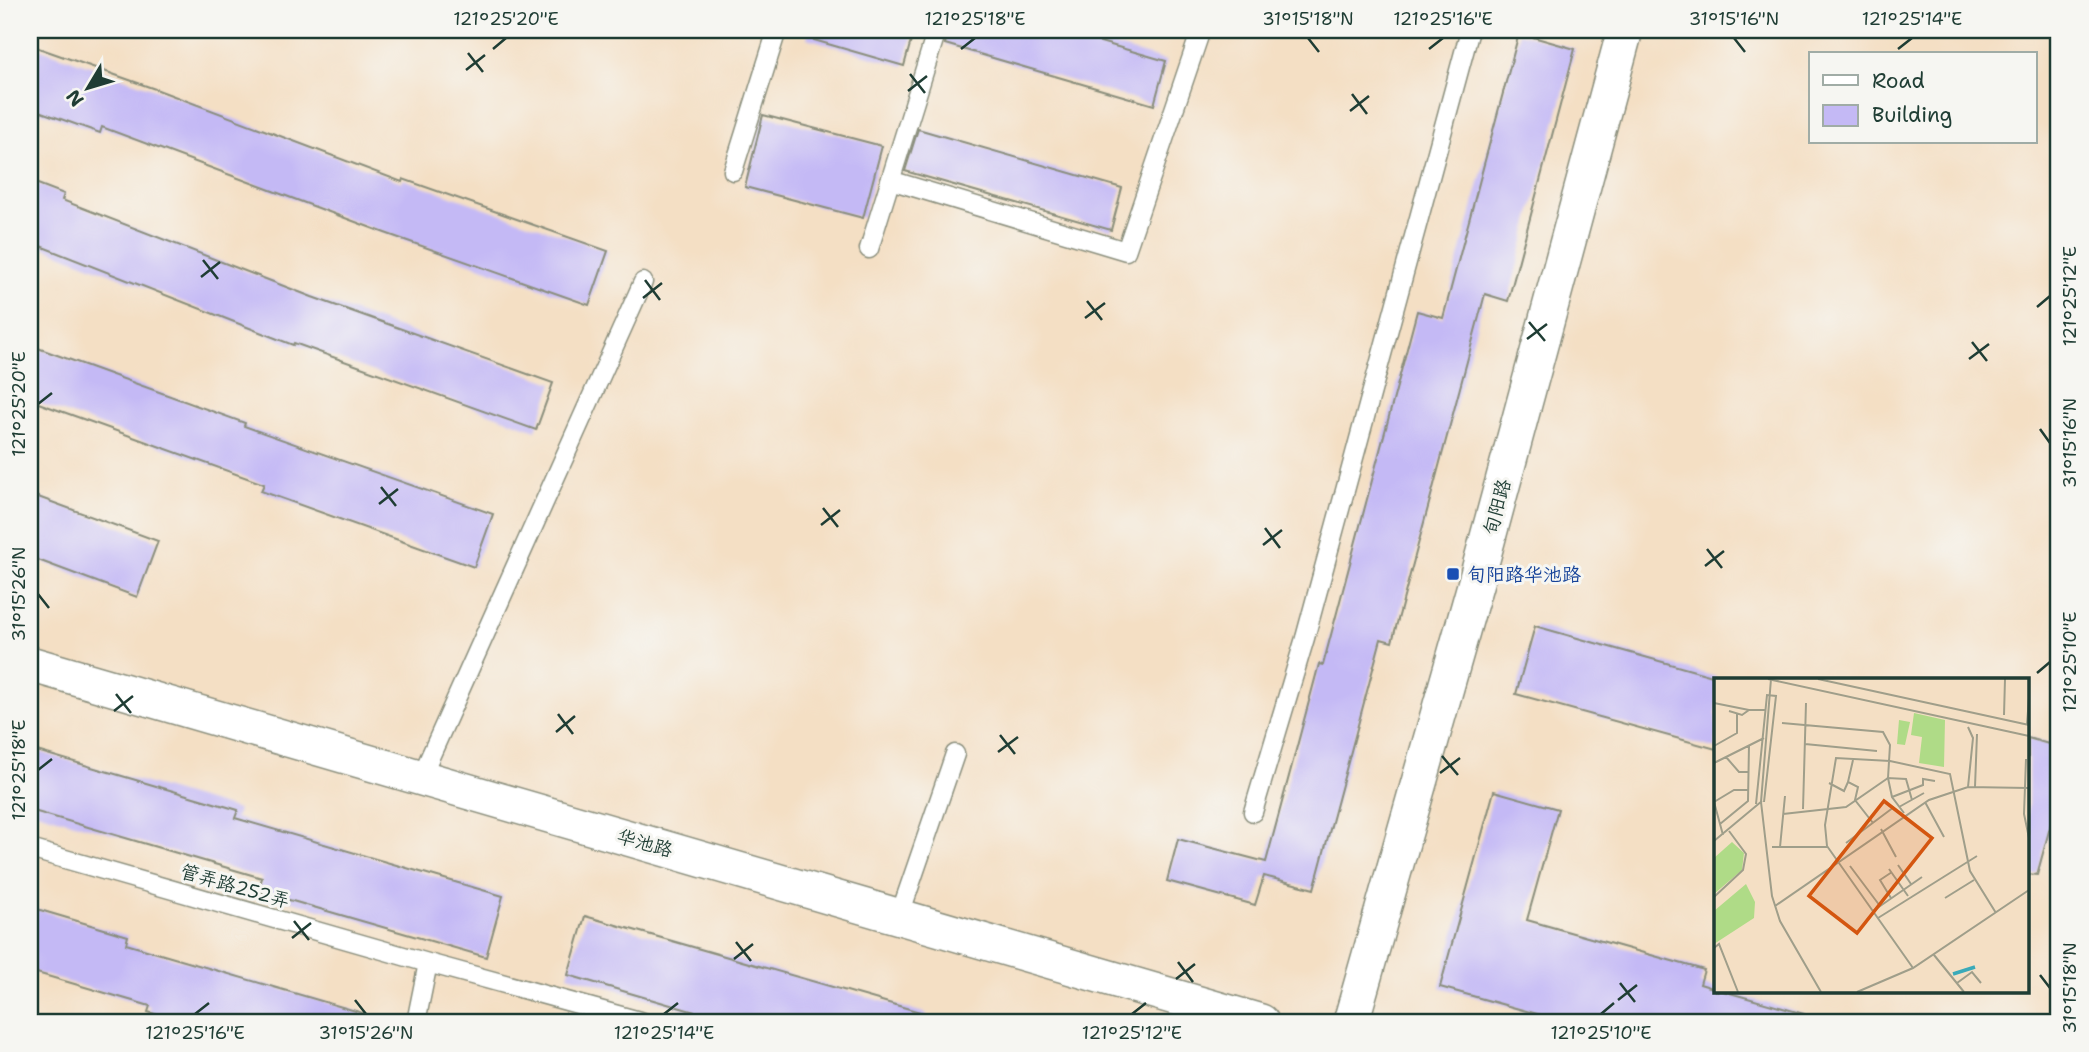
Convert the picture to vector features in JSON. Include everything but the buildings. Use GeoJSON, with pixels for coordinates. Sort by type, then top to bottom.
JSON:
{"type":"FeatureCollection","features":[{"type":"Feature","properties":{"kind":"street","name":"旬阳路"},"geometry":{"type":"LineString","coordinates":[[1351,1022],[1477,578],[1625,30]]}},
{"type":"Feature","properties":{"kind":"street","name":"华池路"},"geometry":{"type":"LineString","coordinates":[[30,664],[1261,1022]]}},
{"type":"Feature","properties":{"kind":"lane"},"geometry":{"type":"LineString","coordinates":[[733,171],[777,30]]}},
{"type":"Feature","properties":{"kind":"lane"},"geometry":{"type":"LineString","coordinates":[[869,250],[937,30]]}},
{"type":"Feature","properties":{"kind":"lane"},"geometry":{"type":"LineString","coordinates":[[890,180],[1126,251],[1201,30]]}},
{"type":"Feature","properties":{"kind":"lane"},"geometry":{"type":"LineString","coordinates":[[1253,812],[1305,638],[1470,30]]}},
{"type":"Feature","properties":{"kind":"lane"},"geometry":{"type":"LineString","coordinates":[[421,777],[643,282]]}},
{"type":"Feature","properties":{"kind":"lane"},"geometry":{"type":"LineString","coordinates":[[899,917],[954,754]]}},
{"type":"Feature","properties":{"kind":"lane","name":"管弄路252弄"},"geometry":{"type":"LineString","coordinates":[[30,849],[643,1022]]}},
{"type":"Feature","properties":{"kind":"lane"},"geometry":{"type":"LineString","coordinates":[[416,1022],[428,963]]}},
{"type":"Feature","properties":{"kind":"place","name":"旬阳路华池路"},"geometry":{"type":"Point","coordinates":[1453,574]}}]}
